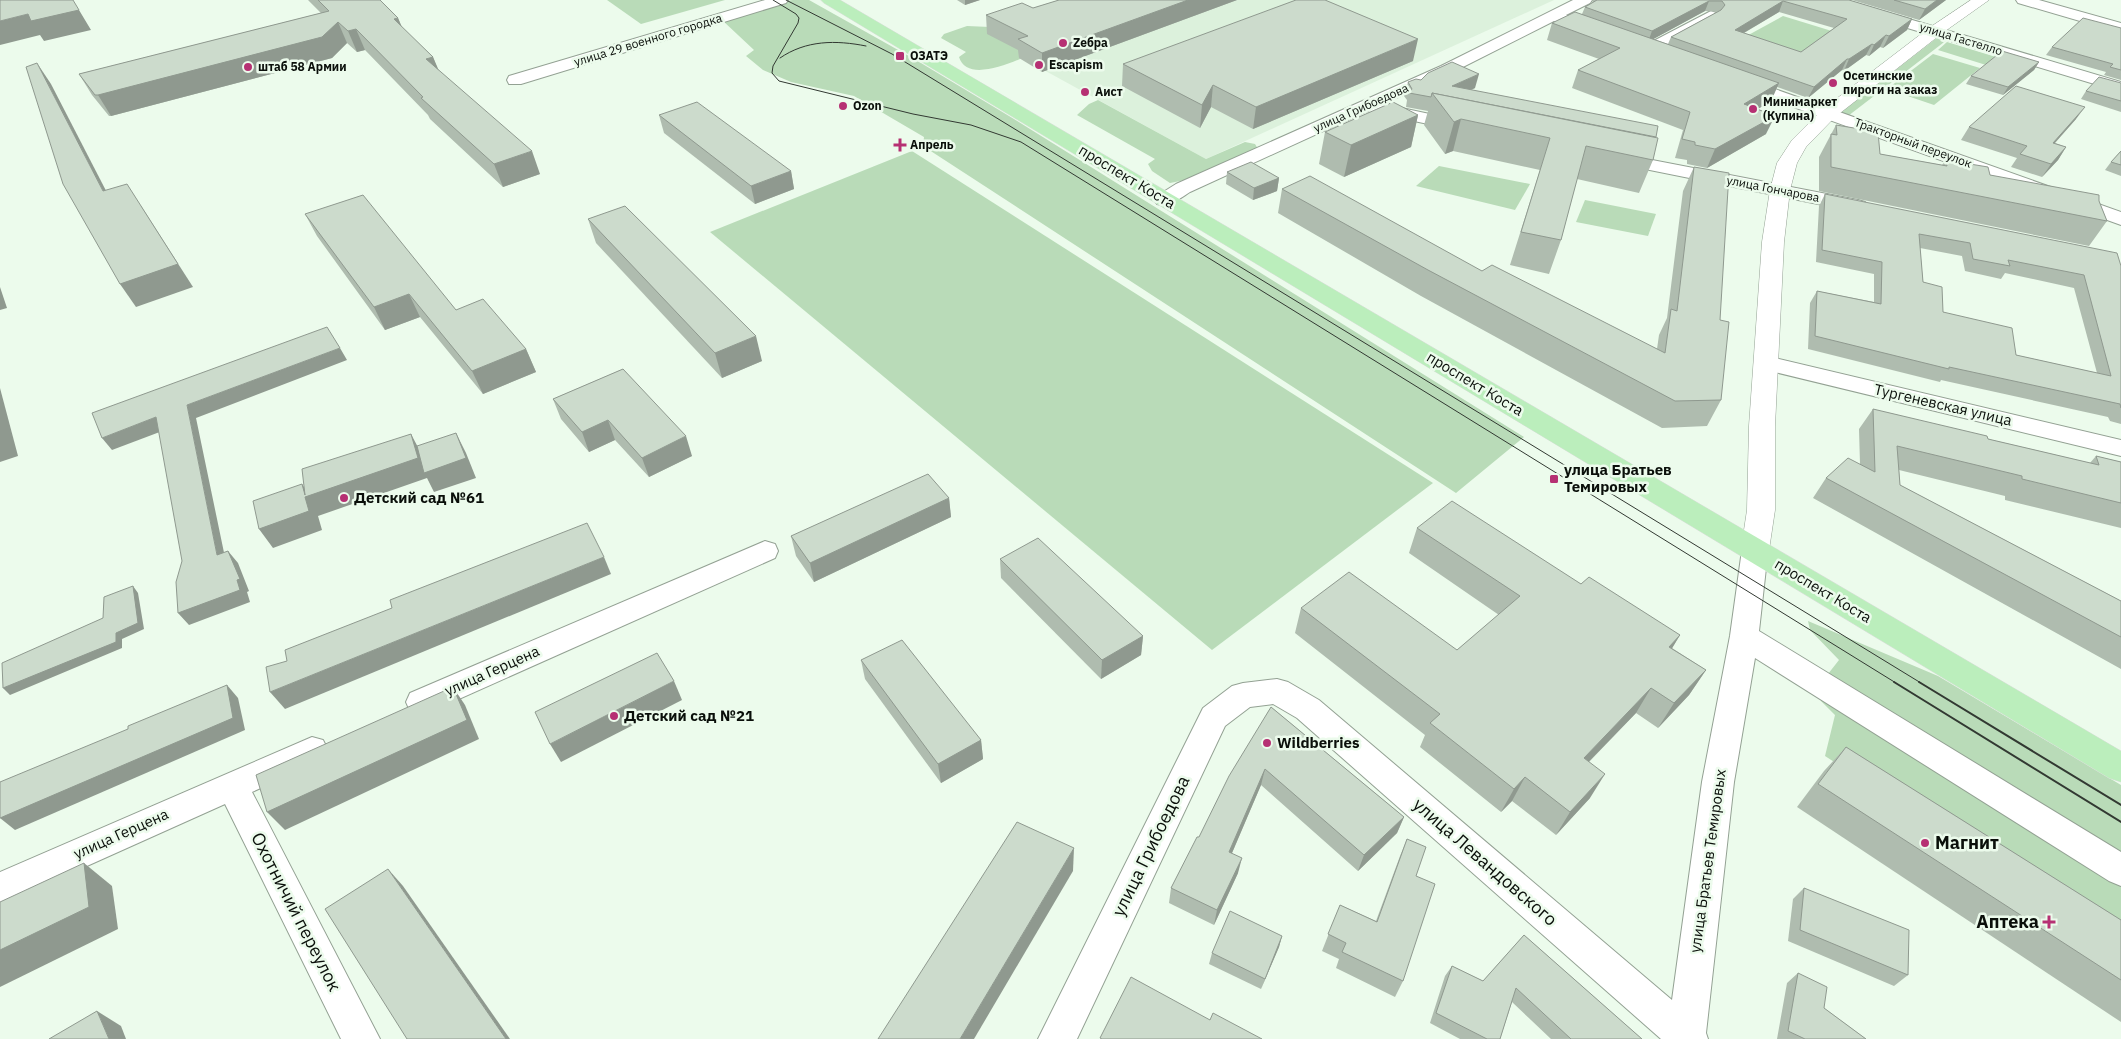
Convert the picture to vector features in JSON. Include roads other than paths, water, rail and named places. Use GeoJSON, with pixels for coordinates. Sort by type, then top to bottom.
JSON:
{"type":"FeatureCollection","features":[{"type":"Feature","properties":{"kind":"main road","name":"проспект Коста"},"geometry":{"type":"LineString","coordinates":[[828,0],[2121,768]]}},
{"type":"Feature","properties":{"kind":"street","name":"улица 29 военного городка"},"geometry":{"type":"LineString","coordinates":[[515,80],[781,0]]}},
{"type":"Feature","properties":{"kind":"street","name":"улица Грибоедова"},"geometry":{"type":"LineString","coordinates":[[1164,200],[1183,188],[1447,69],[1585,0]]}},
{"type":"Feature","properties":{"kind":"street","name":"улица Гастелло"},"geometry":{"type":"LineString","coordinates":[[1829,0],[2121,87]]}},
{"type":"Feature","properties":{"kind":"street","name":"улица Братьев Темировых"},"geometry":{"type":"LineString","coordinates":[[1687,1038],[1718,782],[1744,636],[1761,510],[1762,426],[1773,242],[1780,190],[1787,163],[1799,144],[1829,113],[1936,31],[1981,0]]}},
{"type":"Feature","properties":{"kind":"street"},"geometry":{"type":"LineString","coordinates":[[2023,0],[2121,28]]}},
{"type":"Feature","properties":{"kind":"street"},"geometry":{"type":"LineString","coordinates":[[1554,16],[1610,37]]}},
{"type":"Feature","properties":{"kind":"street"},"geometry":{"type":"LineString","coordinates":[[1648,50],[1710,16]]}},
{"type":"Feature","properties":{"kind":"street"},"geometry":{"type":"LineString","coordinates":[[1629,44],[1666,57]]}},
{"type":"Feature","properties":{"kind":"street","name":"Тракторный переулок"},"geometry":{"type":"LineString","coordinates":[[1729,78],[2121,219]]}},
{"type":"Feature","properties":{"kind":"street"},"geometry":{"type":"LineString","coordinates":[[1366,106],[1482,130]]}},
{"type":"Feature","properties":{"kind":"street","name":"улица Гончарова"},"geometry":{"type":"LineString","coordinates":[[1597,154],[1877,210]]}},
{"type":"Feature","properties":{"kind":"street","name":"Тургеневская улица"},"geometry":{"type":"LineString","coordinates":[[1766,363],[2121,448]]}},
{"type":"Feature","properties":{"kind":"street","name":"улица Герцена"},"geometry":{"type":"LineString","coordinates":[[396,713],[765,552]]}},
{"type":"Feature","properties":{"kind":"street"},"geometry":{"type":"LineString","coordinates":[[1744,636],[2121,870]]}},
{"type":"Feature","properties":{"kind":"street","name":"улица Грибоедова"},"geometry":{"type":"LineString","coordinates":[[1057,1039],[1214,717],[1243,695],[1277,691]]}},
{"type":"Feature","properties":{"kind":"street","name":"улица Левандовского"},"geometry":{"type":"LineString","coordinates":[[1277,691],[1308,709],[1687,1038]]}},
{"type":"Feature","properties":{"kind":"street","name":"улица Герцена"},"geometry":{"type":"LineString","coordinates":[[0,889],[333,741]]}},
{"type":"Feature","properties":{"kind":"street","name":"Охотничий переулок"},"geometry":{"type":"LineString","coordinates":[[232,785],[361,1039]]}},
{"type":"Feature","properties":{"kind":"tram line"},"geometry":{"type":"LineString","coordinates":[[773,0],[796,14],[799,18],[798,23],[773,66],[772,73],[779,81],[913,114],[971,125],[1021,142],[1896,683]]}},
{"type":"Feature","properties":{"kind":"tram line"},"geometry":{"type":"LineString","coordinates":[[786,0],[892,54],[1921,683]]}},
{"type":"Feature","properties":{"kind":"tram line"},"geometry":{"type":"LineString","coordinates":[[780,58],[800,48],[821,43],[832,42],[866,46]]}},
{"type":"Feature","properties":{"kind":"tram line"},"geometry":{"type":"LineString","coordinates":[[1894,682],[2121,822]]}},
{"type":"Feature","properties":{"kind":"tram line"},"geometry":{"type":"LineString","coordinates":[[1919,682],[2121,805]]}},
{"type":"Feature","properties":{"kind":"place","name":"Zeбра"},"geometry":{"type":"Point","coordinates":[1063,43]}},
{"type":"Feature","properties":{"kind":"place","name":"ОЗАТЭ"},"geometry":{"type":"Point","coordinates":[900,56]}},
{"type":"Feature","properties":{"kind":"place","name":"Escapism"},"geometry":{"type":"Point","coordinates":[1039,65]}},
{"type":"Feature","properties":{"kind":"place","name":"штаб 58 Армии"},"geometry":{"type":"Point","coordinates":[248,67]}},
{"type":"Feature","properties":{"kind":"place","name":"Осетинские пироги на заказ"},"geometry":{"type":"Point","coordinates":[1833,83]}},
{"type":"Feature","properties":{"kind":"place","name":"Аист"},"geometry":{"type":"Point","coordinates":[1085,92]}},
{"type":"Feature","properties":{"kind":"place","name":"Ozon"},"geometry":{"type":"Point","coordinates":[843,106]}},
{"type":"Feature","properties":{"kind":"place","name":"Минимаркет (Купина)"},"geometry":{"type":"Point","coordinates":[1753,109]}},
{"type":"Feature","properties":{"kind":"place","name":"Апрель"},"geometry":{"type":"Point","coordinates":[900,145]}},
{"type":"Feature","properties":{"kind":"place","name":"улица Братьев Темировых"},"geometry":{"type":"Point","coordinates":[1554,479]}},
{"type":"Feature","properties":{"kind":"place","name":"Детский сад №61"},"geometry":{"type":"Point","coordinates":[344,498]}},
{"type":"Feature","properties":{"kind":"place","name":"Детский сад №21"},"geometry":{"type":"Point","coordinates":[614,716]}},
{"type":"Feature","properties":{"kind":"place","name":"Wildberries"},"geometry":{"type":"Point","coordinates":[1267,743]}},
{"type":"Feature","properties":{"kind":"place","name":"Магнит"},"geometry":{"type":"Point","coordinates":[1925,843]}},
{"type":"Feature","properties":{"kind":"place","name":"Аптека"},"geometry":{"type":"Point","coordinates":[2049,922]}}]}
